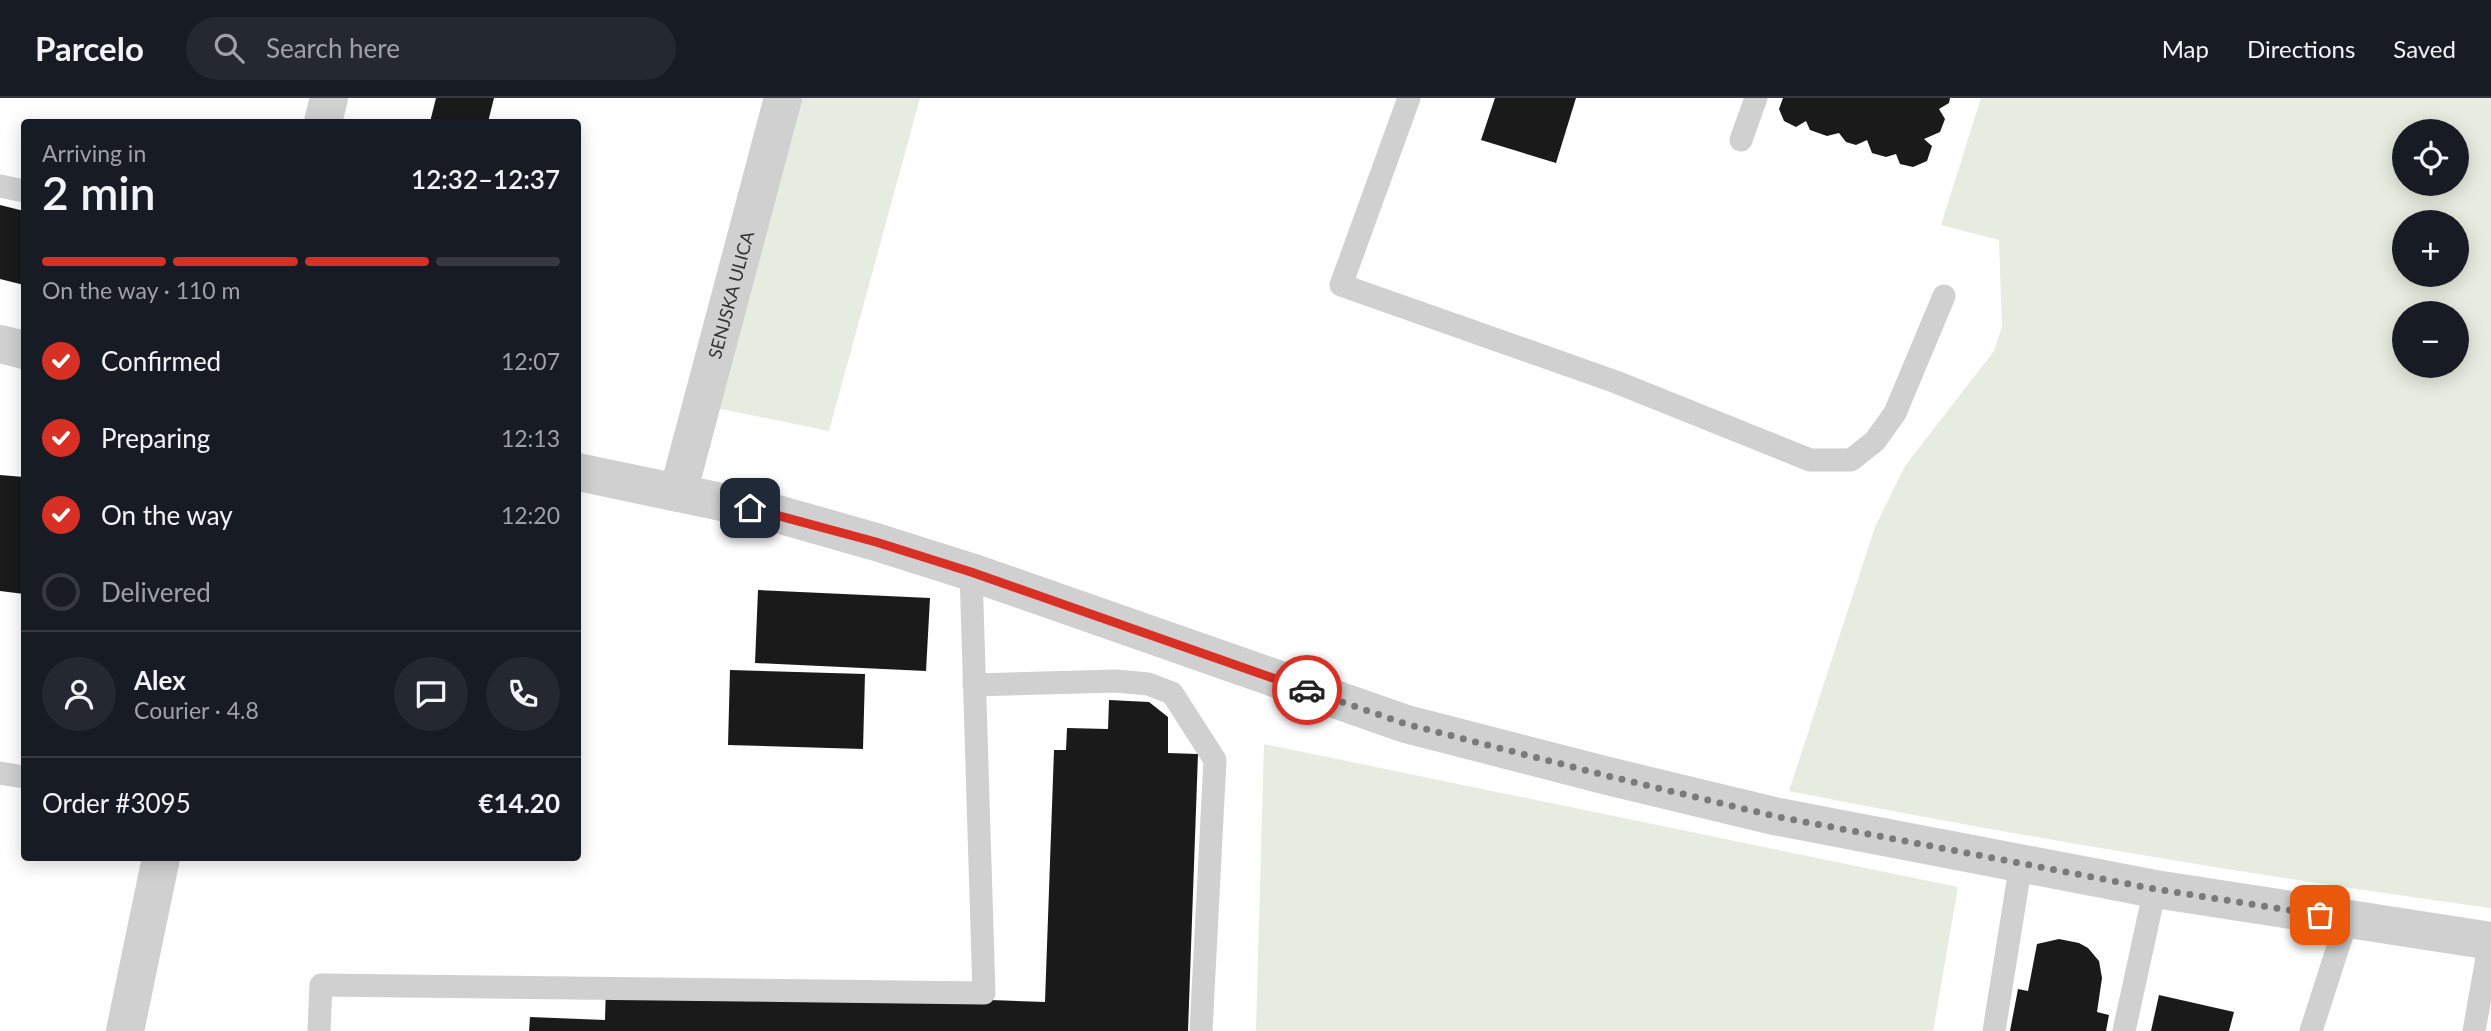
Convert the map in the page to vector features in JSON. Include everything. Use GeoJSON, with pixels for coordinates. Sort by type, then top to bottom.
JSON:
{"type":"FeatureCollection","features":[{"type":"Feature","properties":{"kind":"street"},"geometry":{"type":"LineString","coordinates":[[324,119],[329,98]]}},
{"type":"Feature","properties":{"kind":"street","name":"SENJSKA ULICA"},"geometry":{"type":"LineString","coordinates":[[678,493],[783,98]]}},
{"type":"Feature","properties":{"kind":"street"},"geometry":{"type":"LineString","coordinates":[[0,344],[21,349]]}},
{"type":"Feature","properties":{"kind":"street"},"geometry":{"type":"LineString","coordinates":[[581,473],[774,513],[971,572],[1406,724],[1608,776],[1774,816],[2155,889],[2490,941]]}},
{"type":"Feature","properties":{"kind":"street"},"geometry":{"type":"LineString","coordinates":[[125,1031],[160,861]]}},
{"type":"Feature","properties":{"kind":"lane"},"geometry":{"type":"LineString","coordinates":[[1409,98],[1341,285],[1616,382],[1810,460],[1851,460],[1875,441],[1895,413],[1944,296]]}},
{"type":"Feature","properties":{"kind":"lane"},"geometry":{"type":"LineString","coordinates":[[1741,141],[1756,98]]}},
{"type":"Feature","properties":{"kind":"lane"},"geometry":{"type":"LineString","coordinates":[[0,186],[21,190]]}},
{"type":"Feature","properties":{"kind":"lane"},"geometry":{"type":"LineString","coordinates":[[319,1031],[321,985],[985,993],[971,572]]}},
{"type":"Feature","properties":{"kind":"lane"},"geometry":{"type":"LineString","coordinates":[[974,685],[1116,681],[1148,684],[1172,693],[1215,760],[1201,1031]]}},
{"type":"Feature","properties":{"kind":"lane"},"geometry":{"type":"LineString","coordinates":[[0,773],[21,776]]}},
{"type":"Feature","properties":{"kind":"lane"},"geometry":{"type":"LineString","coordinates":[[1994,1031],[2021,863]]}},
{"type":"Feature","properties":{"kind":"lane"},"geometry":{"type":"LineString","coordinates":[[2124,1031],[2155,889]]}},
{"type":"Feature","properties":{"kind":"lane"},"geometry":{"type":"LineString","coordinates":[[2311,1031],[2347,919]]}},
{"type":"Feature","properties":{"kind":"lane"},"geometry":{"type":"LineString","coordinates":[[2474,1031],[2490,941]]}},
{"type":"Feature","properties":{"kind":"shaded area"},"geometry":{"type":"Polygon","coordinates":[[[793,98],[920,98],[829,431],[716,408],[793,98]]]}},
{"type":"Feature","properties":{"kind":"shaded area"},"geometry":{"type":"Polygon","coordinates":[[[1981,98],[2491,98],[2491,908],[2139,855],[1789,791],[1875,527],[1905,466],[1994,351],[2002,326],[1999,240],[1941,225],[1981,98]]]}},
{"type":"Feature","properties":{"kind":"shaded area"},"geometry":{"type":"Polygon","coordinates":[[[1264,744],[1958,887],[1933,1031],[1256,1031],[1264,744]]]}},
{"type":"Feature","properties":{"kind":"building"},"geometry":{"type":"Polygon","coordinates":[[[436,98],[494,98],[489,119],[431,119],[436,98]]]}},
{"type":"Feature","properties":{"kind":"building"},"geometry":{"type":"Polygon","coordinates":[[[1495,98],[1576,98],[1556,163],[1481,140],[1495,98]]]}},
{"type":"Feature","properties":{"kind":"building"},"geometry":{"type":"Polygon","coordinates":[[[1783,98],[1950,98],[1949,103],[1939,109],[1945,119],[1940,132],[1924,139],[1932,146],[1927,161],[1913,167],[1900,164],[1896,154],[1886,157],[1872,153],[1867,140],[1856,145],[1846,142],[1839,133],[1827,136],[1810,130],[1806,121],[1796,127],[1784,121],[1779,109],[1783,98]]]}},
{"type":"Feature","properties":{"kind":"building"},"geometry":{"type":"Polygon","coordinates":[[[0,205],[21,210],[21,284],[0,279],[0,205]]]}},
{"type":"Feature","properties":{"kind":"building"},"geometry":{"type":"Polygon","coordinates":[[[0,475],[21,477],[21,594],[0,591],[0,475]]]}},
{"type":"Feature","properties":{"kind":"building"},"geometry":{"type":"Polygon","coordinates":[[[758,590],[930,598],[926,671],[755,663],[758,590]]]}},
{"type":"Feature","properties":{"kind":"building"},"geometry":{"type":"Polygon","coordinates":[[[730,670],[865,674],[863,749],[728,745],[730,670]]]}},
{"type":"Feature","properties":{"kind":"building"},"geometry":{"type":"Polygon","coordinates":[[[1109,700],[1149,702],[1168,717],[1168,753],[1198,754],[1188,1031],[529,1031],[530,1017],[605,1020],[606,986],[1045,1002],[1054,750],[1066,750],[1067,728],[1108,729],[1109,700]]]}},
{"type":"Feature","properties":{"kind":"building"},"geometry":{"type":"Polygon","coordinates":[[[2059,939],[2079,943],[2088,948],[2099,961],[2102,978],[2097,1012],[2109,1015],[2106,1031],[2010,1031],[2018,989],[2028,991],[2037,944],[2059,939]]]}},
{"type":"Feature","properties":{"kind":"building"},"geometry":{"type":"Polygon","coordinates":[[[2159,995],[2234,1012],[2229,1031],[2151,1031],[2159,995]]]}},
{"type":"Feature","properties":{"kind":"way so far"},"geometry":{"type":"LineString","coordinates":[[1307,690],[1406,724],[1774,816],[2155,889],[2320,915]]}},
{"type":"Feature","properties":{"kind":"route"},"geometry":{"type":"LineString","coordinates":[[750,508],[876,542],[971,572],[1307,690]]}}]}
